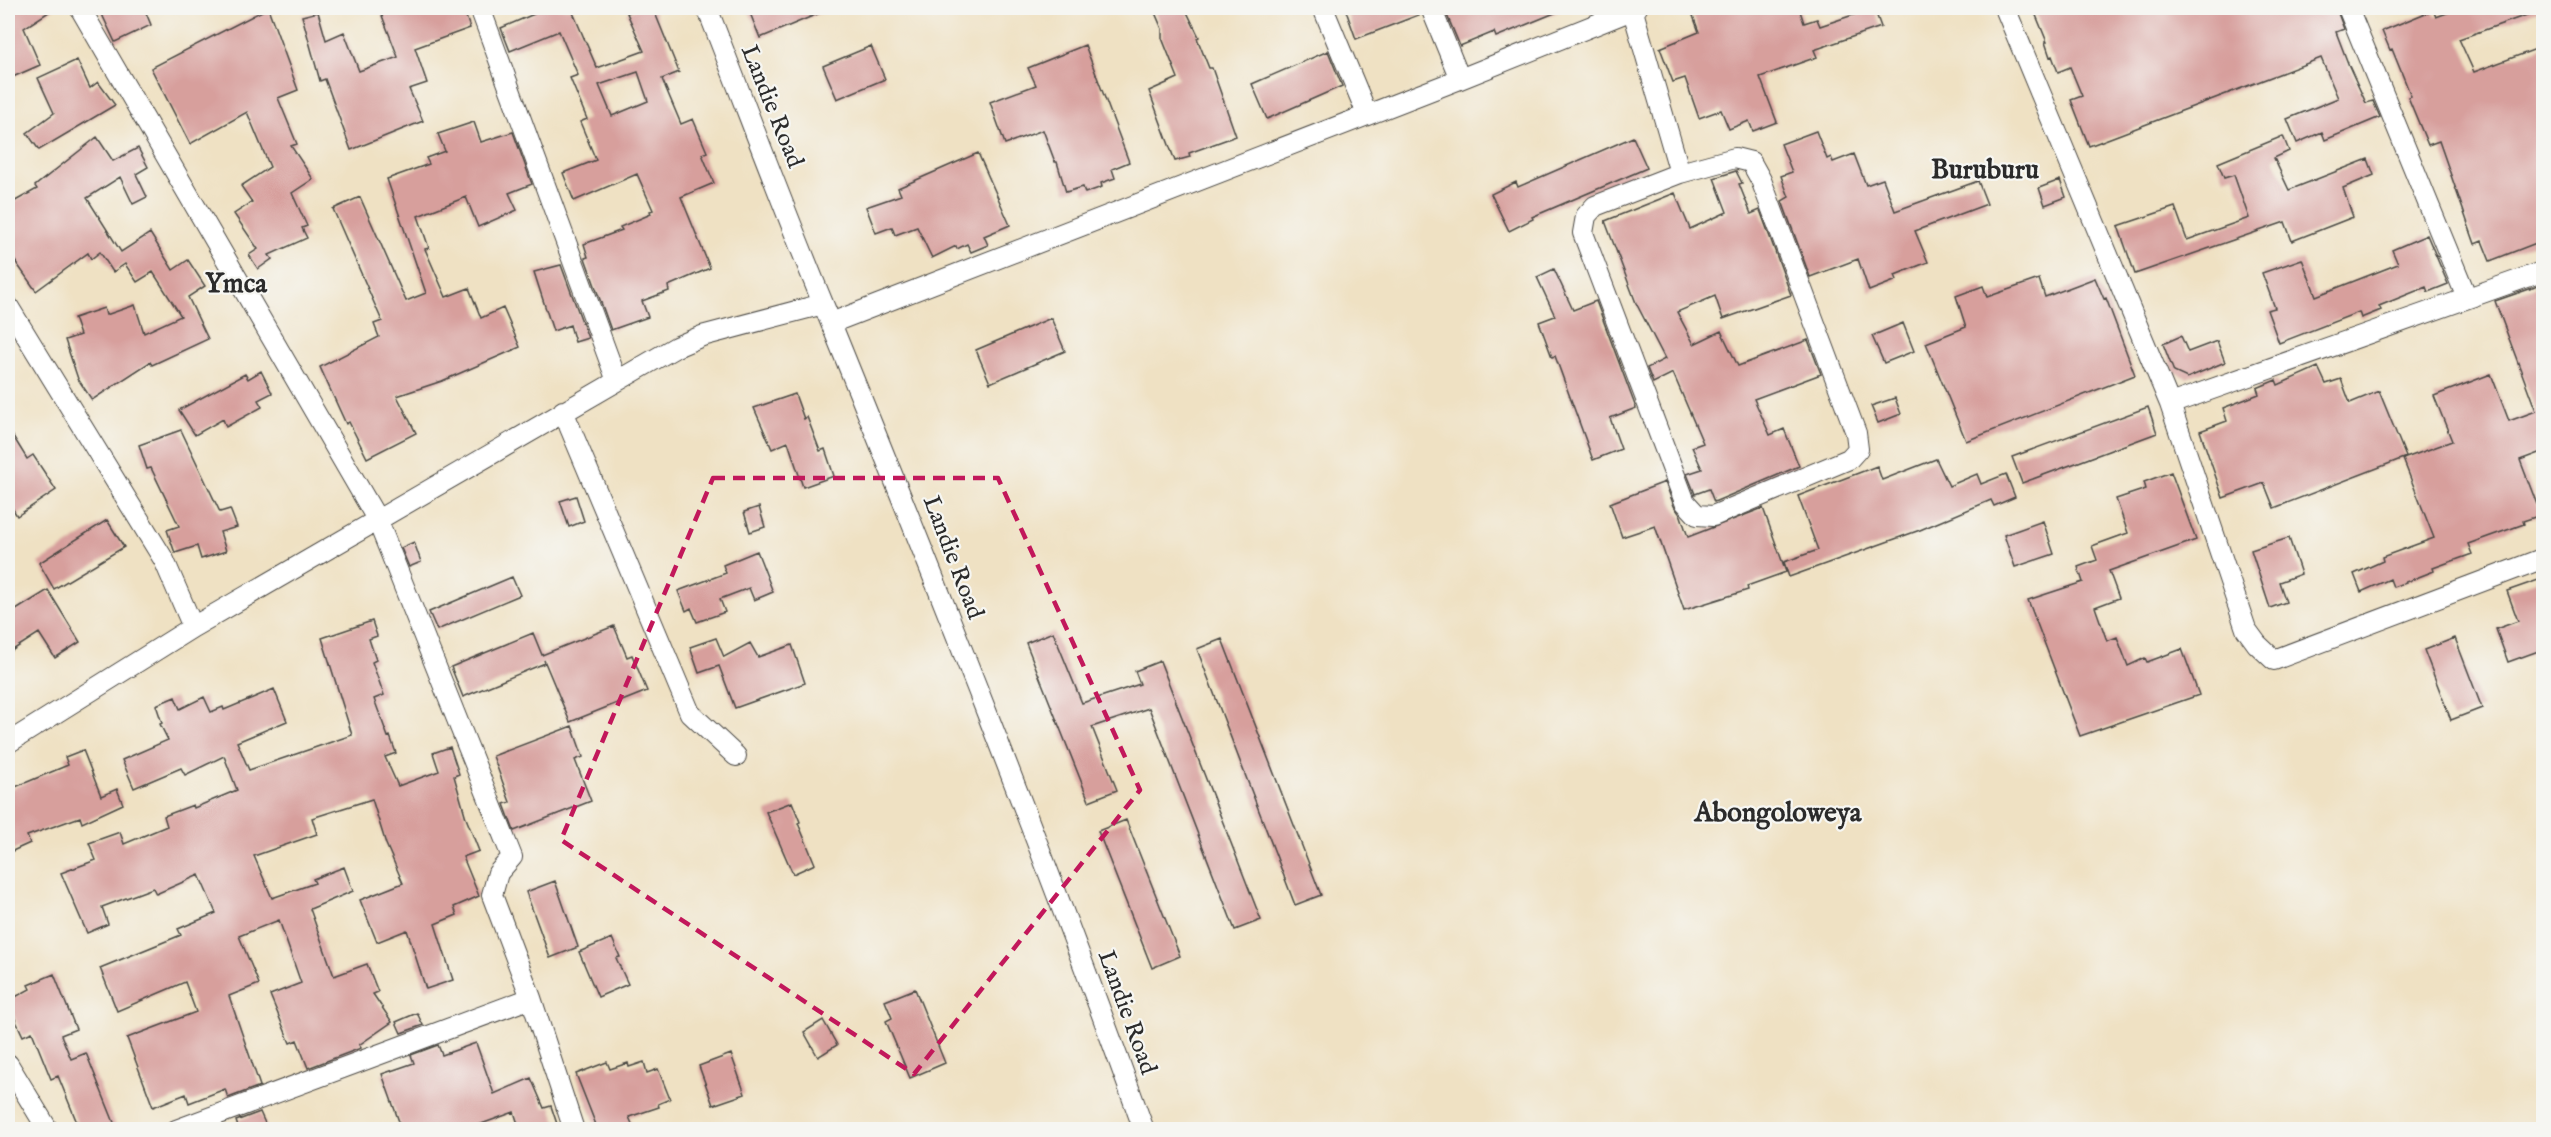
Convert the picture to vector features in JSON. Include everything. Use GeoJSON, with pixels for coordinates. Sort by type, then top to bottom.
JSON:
{"type":"FeatureCollection","features":[{"type":"Feature","properties":{"kind":"street"},"geometry":{"type":"LineString","coordinates":[[80,8],[377,519],[512,857],[498,873],[492,896],[531,998],[574,1130]]}},
{"type":"Feature","properties":{"kind":"street"},"geometry":{"type":"LineString","coordinates":[[480,8],[617,381]]}},
{"type":"Feature","properties":{"kind":"street","name":"Landie Road"},"geometry":{"type":"LineString","coordinates":[[707,8],[823,304],[908,509],[1076,942],[1143,1130]]}},
{"type":"Feature","properties":{"kind":"street"},"geometry":{"type":"LineString","coordinates":[[1323,8],[1367,114]]}},
{"type":"Feature","properties":{"kind":"street"},"geometry":{"type":"LineString","coordinates":[[1431,8],[1460,79]]}},
{"type":"Feature","properties":{"kind":"street"},"geometry":{"type":"LineString","coordinates":[[831,323],[1460,79],[1634,8],[1680,173]]}},
{"type":"Feature","properties":{"kind":"street"},"geometry":{"type":"LineString","coordinates":[[2005,8],[2170,404],[2246,629],[2257,644],[2274,660],[2544,558]]}},
{"type":"Feature","properties":{"kind":"street"},"geometry":{"type":"LineString","coordinates":[[2348,8],[2467,298]]}},
{"type":"Feature","properties":{"kind":"street"},"geometry":{"type":"LineString","coordinates":[[1735,158],[1751,162],[1761,180],[1856,433],[1858,449],[1849,459],[1713,516],[1697,515],[1685,502],[1583,233],[1586,216],[1595,206],[1680,173],[1735,158]]}},
{"type":"Feature","properties":{"kind":"street"},"geometry":{"type":"LineString","coordinates":[[2170,404],[2544,270]]}},
{"type":"Feature","properties":{"kind":"street"},"geometry":{"type":"LineString","coordinates":[[8,743],[194,627],[676,347],[702,336],[823,304]]}},
{"type":"Feature","properties":{"kind":"street"},"geometry":{"type":"LineString","coordinates":[[8,306],[164,560],[194,627]]}},
{"type":"Feature","properties":{"kind":"street"},"geometry":{"type":"LineString","coordinates":[[563,411],[690,713],[736,756]]}},
{"type":"Feature","properties":{"kind":"street"},"geometry":{"type":"LineString","coordinates":[[176,1130],[531,998]]}},
{"type":"Feature","properties":{"kind":"street"},"geometry":{"type":"LineString","coordinates":[[8,1064],[48,1130]]}},
{"type":"Feature","properties":{"kind":"highlighted area"},"geometry":{"type":"Polygon","coordinates":[[[713,478],[998,478],[1140,790],[914,1074],[561,840],[713,478]]]}},
{"type":"Feature","properties":{"kind":"building"},"geometry":{"type":"Polygon","coordinates":[[[8,8],[55,8],[24,28],[40,65],[8,79],[8,8]]]}},
{"type":"Feature","properties":{"kind":"building"},"geometry":{"type":"Polygon","coordinates":[[[99,8],[144,8],[151,25],[115,42],[99,8]]]}},
{"type":"Feature","properties":{"kind":"building"},"geometry":{"type":"Polygon","coordinates":[[[268,8],[298,90],[278,98],[297,144],[291,146],[313,179],[292,193],[307,226],[302,228],[307,238],[269,255],[272,259],[258,269],[249,255],[258,249],[234,214],[252,202],[241,186],[270,167],[247,112],[190,144],[151,68],[268,8]]]}},
{"type":"Feature","properties":{"kind":"building"},"geometry":{"type":"Polygon","coordinates":[[[379,8],[463,8],[470,28],[415,48],[427,83],[409,89],[423,121],[351,150],[325,79],[320,81],[302,16],[318,12],[326,40],[344,32],[359,71],[398,57],[379,8]]]}},
{"type":"Feature","properties":{"kind":"building"},"geometry":{"type":"Polygon","coordinates":[[[532,8],[571,8],[597,68],[644,51],[627,13],[638,8],[653,8],[679,72],[662,79],[681,124],[693,119],[707,152],[702,154],[714,183],[681,197],[710,268],[668,286],[669,291],[642,301],[648,317],[611,330],[585,258],[588,257],[584,244],[622,230],[620,227],[651,214],[650,211],[653,210],[637,174],[574,201],[563,173],[596,160],[580,122],[587,119],[570,78],[578,75],[559,31],[510,51],[501,28],[534,14],[532,8]],[[638,72],[599,85],[612,116],[648,101],[638,72]]]}},
{"type":"Feature","properties":{"kind":"building"},"geometry":{"type":"Polygon","coordinates":[[[748,8],[832,8],[760,38],[748,8]]]}},
{"type":"Feature","properties":{"kind":"building"},"geometry":{"type":"Polygon","coordinates":[[[1153,8],[1185,8],[1199,37],[1197,38],[1209,68],[1212,68],[1236,136],[1189,153],[1190,157],[1175,161],[1149,91],[1178,78],[1153,8]]]}},
{"type":"Feature","properties":{"kind":"building"},"geometry":{"type":"Polygon","coordinates":[[[1345,8],[1419,8],[1421,14],[1356,39],[1345,8]]]}},
{"type":"Feature","properties":{"kind":"building"},"geometry":{"type":"Polygon","coordinates":[[[1444,8],[1567,8],[1496,37],[1494,32],[1460,46],[1444,8]]]}},
{"type":"Feature","properties":{"kind":"building"},"geometry":{"type":"Polygon","coordinates":[[[1705,8],[1799,8],[1804,23],[1817,19],[1820,26],[1874,8],[1881,27],[1814,50],[1817,57],[1760,77],[1777,122],[1753,131],[1749,121],[1729,129],[1721,110],[1699,118],[1685,78],[1673,82],[1660,48],[1699,32],[1692,13],[1705,8]]]}},
{"type":"Feature","properties":{"kind":"building"},"geometry":{"type":"Polygon","coordinates":[[[2033,8],[2336,8],[2344,29],[2336,32],[2349,66],[2366,103],[2373,101],[2380,117],[2325,140],[2322,132],[2297,143],[2287,119],[2338,98],[2321,58],[2089,146],[2071,100],[2082,96],[2070,67],[2058,72],[2052,56],[2050,57],[2045,42],[2047,42],[2033,8]]]}},
{"type":"Feature","properties":{"kind":"building"},"geometry":{"type":"Polygon","coordinates":[[[2461,8],[2540,8],[2541,10],[2459,39],[2474,72],[2544,46],[2544,240],[2490,261],[2482,241],[2475,244],[2439,141],[2428,145],[2408,97],[2411,96],[2382,31],[2433,10],[2436,17],[2461,8]]]}},
{"type":"Feature","properties":{"kind":"building"},"geometry":{"type":"Polygon","coordinates":[[[1085,45],[1129,162],[1112,169],[1115,178],[1101,183],[1102,187],[1085,193],[1083,187],[1066,192],[1057,162],[1055,162],[1043,130],[1005,144],[990,102],[1036,85],[1028,68],[1085,45]]]}},
{"type":"Feature","properties":{"kind":"building"},"geometry":{"type":"Polygon","coordinates":[[[871,46],[885,79],[837,99],[823,66],[871,46]]]}},
{"type":"Feature","properties":{"kind":"building"},"geometry":{"type":"Polygon","coordinates":[[[1328,51],[1342,86],[1267,119],[1252,84],[1328,51]]]}},
{"type":"Feature","properties":{"kind":"building"},"geometry":{"type":"Polygon","coordinates":[[[77,60],[90,88],[98,82],[115,105],[39,150],[27,133],[54,113],[38,78],[77,60]]]}},
{"type":"Feature","properties":{"kind":"building"},"geometry":{"type":"Polygon","coordinates":[[[474,122],[481,142],[513,132],[532,184],[509,193],[517,210],[478,227],[466,197],[418,216],[429,248],[425,249],[446,297],[469,288],[481,318],[503,308],[520,347],[442,381],[397,396],[416,433],[367,458],[349,422],[346,424],[320,367],[379,337],[374,324],[382,321],[333,209],[360,197],[406,301],[426,293],[387,179],[429,164],[426,158],[445,151],[438,134],[474,122]]]}},
{"type":"Feature","properties":{"kind":"building"},"geometry":{"type":"Polygon","coordinates":[[[1816,131],[1827,159],[1831,157],[1833,162],[1854,154],[1866,185],[1883,179],[1895,211],[1978,181],[1987,204],[1915,231],[1928,262],[1895,275],[1897,280],[1869,291],[1858,259],[1810,277],[1782,201],[1789,197],[1781,176],[1792,172],[1781,144],[1816,131]]]}},
{"type":"Feature","properties":{"kind":"building"},"geometry":{"type":"Polygon","coordinates":[[[2283,136],[2289,151],[2274,158],[2289,190],[2368,159],[2374,175],[2343,188],[2353,217],[2292,241],[2285,222],[2135,274],[2118,226],[2175,207],[2187,240],[2249,218],[2234,175],[2224,178],[2218,163],[2283,136]]]}},
{"type":"Feature","properties":{"kind":"building"},"geometry":{"type":"Polygon","coordinates":[[[97,137],[113,161],[138,148],[148,167],[136,174],[147,197],[133,204],[120,177],[87,198],[121,252],[150,233],[173,270],[188,260],[205,286],[188,297],[208,339],[152,365],[150,362],[92,400],[78,379],[65,340],[80,335],[74,318],[104,308],[106,315],[135,305],[144,333],[181,316],[153,272],[137,282],[125,264],[113,272],[100,252],[91,259],[88,253],[36,291],[8,251],[8,205],[37,189],[35,186],[97,137]]]}},
{"type":"Feature","properties":{"kind":"building"},"geometry":{"type":"Polygon","coordinates":[[[1633,137],[1647,168],[1532,217],[1533,219],[1509,231],[1491,194],[1516,182],[1518,187],[1633,137]]]}},
{"type":"Feature","properties":{"kind":"building"},"geometry":{"type":"Polygon","coordinates":[[[978,153],[1010,225],[984,236],[988,245],[971,252],[967,244],[957,249],[956,246],[932,258],[917,227],[895,235],[892,227],[876,233],[866,207],[901,195],[898,188],[978,153]]]}},
{"type":"Feature","properties":{"kind":"building"},"geometry":{"type":"Polygon","coordinates":[[[1736,171],[1751,214],[1760,210],[1791,295],[1723,319],[1715,296],[1677,312],[1694,344],[1721,331],[1738,366],[1808,340],[1821,374],[1754,399],[1770,435],[1784,429],[1799,466],[1714,502],[1709,489],[1695,494],[1687,474],[1702,469],[1692,447],[1703,443],[1673,373],[1653,383],[1647,368],[1665,359],[1636,303],[1605,221],[1675,193],[1690,229],[1727,212],[1714,178],[1736,171]]]}},
{"type":"Feature","properties":{"kind":"building"},"geometry":{"type":"Polygon","coordinates":[[[2060,180],[2066,197],[2045,205],[2039,188],[2060,180]]]}},
{"type":"Feature","properties":{"kind":"building"},"geometry":{"type":"Polygon","coordinates":[[[2427,235],[2448,284],[2428,292],[2426,287],[2379,306],[2381,310],[2361,318],[2359,312],[2279,343],[2267,310],[2275,308],[2262,273],[2302,259],[2316,296],[2398,264],[2392,250],[2427,235]]]}},
{"type":"Feature","properties":{"kind":"building"},"geometry":{"type":"Polygon","coordinates":[[[561,265],[588,338],[575,342],[570,325],[553,331],[534,272],[561,265]]]}},
{"type":"Feature","properties":{"kind":"building"},"geometry":{"type":"Polygon","coordinates":[[[1554,269],[1573,310],[1596,301],[1636,408],[1610,418],[1621,449],[1593,460],[1555,356],[1552,357],[1539,322],[1555,316],[1537,277],[1554,269]]]}},
{"type":"Feature","properties":{"kind":"building"},"geometry":{"type":"Polygon","coordinates":[[[2095,278],[2104,299],[2106,298],[2135,375],[1966,441],[1926,343],[1966,327],[1956,296],[1983,286],[1987,297],[2039,279],[2045,297],[2095,278]]]}},
{"type":"Feature","properties":{"kind":"building"},"geometry":{"type":"Polygon","coordinates":[[[2541,285],[2544,292],[2544,451],[2520,460],[2541,515],[2523,521],[2524,524],[2468,544],[2472,554],[2433,568],[2434,571],[2393,587],[2390,579],[2361,592],[2354,574],[2383,561],[2382,557],[2434,538],[2403,459],[2452,441],[2434,396],[2491,374],[2509,421],[2536,411],[2495,301],[2541,285]]]}},
{"type":"Feature","properties":{"kind":"building"},"geometry":{"type":"Polygon","coordinates":[[[1051,318],[1065,351],[990,383],[976,350],[1051,318]]]}},
{"type":"Feature","properties":{"kind":"building"},"geometry":{"type":"Polygon","coordinates":[[[1903,323],[1914,351],[1884,363],[1872,336],[1903,323]]]}},
{"type":"Feature","properties":{"kind":"building"},"geometry":{"type":"Polygon","coordinates":[[[2181,336],[2188,352],[2217,341],[2225,362],[2187,378],[2174,372],[2163,344],[2181,336]]]}},
{"type":"Feature","properties":{"kind":"building"},"geometry":{"type":"Polygon","coordinates":[[[2318,367],[2326,384],[2341,379],[2350,403],[2379,391],[2406,457],[2274,508],[2264,483],[2223,498],[2200,431],[2227,421],[2223,408],[2259,394],[2257,388],[2276,380],[2278,385],[2318,367]]]}},
{"type":"Feature","properties":{"kind":"building"},"geometry":{"type":"Polygon","coordinates":[[[261,371],[272,393],[258,400],[262,407],[226,427],[223,419],[195,435],[179,410],[245,374],[248,379],[261,371]]]}},
{"type":"Feature","properties":{"kind":"building"},"geometry":{"type":"Polygon","coordinates":[[[795,394],[820,451],[825,449],[834,476],[803,487],[788,442],[772,449],[754,408],[795,394]]]}},
{"type":"Feature","properties":{"kind":"building"},"geometry":{"type":"Polygon","coordinates":[[[1895,398],[1901,414],[1878,423],[1871,406],[1895,398]]]}},
{"type":"Feature","properties":{"kind":"building"},"geometry":{"type":"Polygon","coordinates":[[[2148,407],[2157,433],[2022,483],[2012,457],[2148,407]]]}},
{"type":"Feature","properties":{"kind":"building"},"geometry":{"type":"Polygon","coordinates":[[[8,428],[27,459],[33,455],[56,490],[17,516],[8,501],[8,428]]]}},
{"type":"Feature","properties":{"kind":"building"},"geometry":{"type":"Polygon","coordinates":[[[181,430],[220,512],[230,509],[237,527],[220,532],[226,551],[201,559],[197,546],[175,553],[167,530],[179,526],[151,468],[147,469],[139,445],[181,430]]]}},
{"type":"Feature","properties":{"kind":"building"},"geometry":{"type":"Polygon","coordinates":[[[1936,459],[1949,486],[1977,474],[1981,484],[2006,474],[2015,497],[1994,506],[1991,500],[1920,530],[1789,577],[1784,562],[1818,550],[1798,496],[1877,466],[1882,480],[1936,459]]]}},
{"type":"Feature","properties":{"kind":"building"},"geometry":{"type":"Polygon","coordinates":[[[2171,472],[2196,540],[2109,571],[2119,598],[2095,607],[2107,641],[2117,637],[2128,666],[2145,658],[2147,662],[2182,649],[2199,695],[2080,736],[2028,600],[2083,582],[2078,567],[2097,560],[2092,546],[2128,533],[2116,499],[2146,489],[2144,482],[2171,472]]]}},
{"type":"Feature","properties":{"kind":"building"},"geometry":{"type":"Polygon","coordinates":[[[1665,482],[1688,537],[1763,508],[1786,572],[1747,586],[1748,590],[1684,610],[1655,526],[1622,537],[1610,503],[1665,482]]]}},
{"type":"Feature","properties":{"kind":"building"},"geometry":{"type":"Polygon","coordinates":[[[576,496],[584,521],[569,527],[560,501],[576,496]]]}},
{"type":"Feature","properties":{"kind":"building"},"geometry":{"type":"Polygon","coordinates":[[[759,507],[765,527],[750,532],[744,512],[759,507]]]}},
{"type":"Feature","properties":{"kind":"building"},"geometry":{"type":"Polygon","coordinates":[[[107,520],[124,547],[54,589],[39,563],[107,520]]]}},
{"type":"Feature","properties":{"kind":"building"},"geometry":{"type":"Polygon","coordinates":[[[2043,521],[2054,554],[2015,567],[2004,535],[2043,521]]]}},
{"type":"Feature","properties":{"kind":"building"},"geometry":{"type":"Polygon","coordinates":[[[2289,538],[2301,574],[2279,582],[2286,602],[2270,608],[2251,550],[2289,538]]]}},
{"type":"Feature","properties":{"kind":"building"},"geometry":{"type":"Polygon","coordinates":[[[414,542],[421,562],[409,567],[401,548],[414,542]]]}},
{"type":"Feature","properties":{"kind":"building"},"geometry":{"type":"Polygon","coordinates":[[[757,551],[773,592],[754,600],[749,588],[720,599],[725,612],[697,622],[691,608],[686,611],[678,591],[726,573],[723,565],[757,551]]]}},
{"type":"Feature","properties":{"kind":"building"},"geometry":{"type":"Polygon","coordinates":[[[512,577],[520,595],[437,630],[429,612],[512,577]]]}},
{"type":"Feature","properties":{"kind":"building"},"geometry":{"type":"Polygon","coordinates":[[[2544,578],[2544,649],[2508,662],[2496,629],[2518,621],[2507,591],[2544,578]]]}},
{"type":"Feature","properties":{"kind":"building"},"geometry":{"type":"Polygon","coordinates":[[[48,590],[80,642],[55,658],[39,633],[8,653],[8,615],[48,590]]]}},
{"type":"Feature","properties":{"kind":"building"},"geometry":{"type":"Polygon","coordinates":[[[372,621],[377,636],[369,639],[376,660],[372,662],[384,695],[374,699],[396,753],[385,757],[398,786],[439,771],[433,753],[450,747],[459,774],[454,776],[466,818],[479,851],[463,857],[479,896],[454,907],[457,915],[435,924],[453,980],[426,989],[407,930],[377,942],[360,900],[403,883],[386,844],[372,799],[312,818],[317,834],[254,856],[272,898],[315,883],[313,879],[344,867],[353,891],[310,909],[334,976],[367,964],[378,992],[373,994],[392,1022],[359,1045],[361,1048],[308,1068],[297,1040],[290,1043],[270,995],[301,983],[279,920],[239,936],[259,984],[229,996],[260,1086],[228,1098],[225,1089],[189,1103],[186,1094],[153,1107],[127,1038],[196,1012],[185,982],[117,1011],[100,968],[181,935],[178,929],[216,913],[199,875],[156,894],[153,888],[102,907],[108,924],[87,933],[61,873],[96,860],[89,843],[120,832],[124,844],[167,826],[164,816],[193,805],[194,808],[237,790],[224,756],[185,775],[181,768],[134,788],[122,760],[168,740],[160,724],[162,723],[156,705],[175,697],[180,709],[204,697],[211,712],[223,707],[224,710],[274,689],[287,721],[237,742],[249,770],[352,735],[322,638],[372,621]]]}},
{"type":"Feature","properties":{"kind":"building"},"geometry":{"type":"Polygon","coordinates":[[[614,626],[627,657],[632,655],[647,691],[570,722],[544,660],[545,663],[463,697],[451,667],[533,633],[542,655],[614,626]]]}},
{"type":"Feature","properties":{"kind":"building"},"geometry":{"type":"Polygon","coordinates":[[[1053,632],[1082,703],[1140,684],[1135,671],[1160,661],[1261,920],[1235,930],[1149,708],[1092,727],[1117,790],[1089,801],[1026,643],[1053,632]]]}},
{"type":"Feature","properties":{"kind":"building"},"geometry":{"type":"Polygon","coordinates":[[[716,638],[724,657],[750,643],[758,657],[792,645],[805,683],[735,708],[719,666],[699,673],[690,647],[716,638]]]}},
{"type":"Feature","properties":{"kind":"building"},"geometry":{"type":"Polygon","coordinates":[[[2455,638],[2482,708],[2451,720],[2424,650],[2455,638]]]}},
{"type":"Feature","properties":{"kind":"building"},"geometry":{"type":"Polygon","coordinates":[[[1222,639],[1321,895],[1295,905],[1197,649],[1222,639]]]}},
{"type":"Feature","properties":{"kind":"building"},"geometry":{"type":"Polygon","coordinates":[[[572,726],[583,757],[575,760],[591,801],[514,831],[504,804],[510,802],[493,756],[572,726]]]}},
{"type":"Feature","properties":{"kind":"building"},"geometry":{"type":"Polygon","coordinates":[[[83,750],[101,796],[117,789],[123,804],[82,823],[80,817],[27,836],[30,843],[8,853],[8,790],[68,765],[65,757],[83,750]]]}},
{"type":"Feature","properties":{"kind":"building"},"geometry":{"type":"Polygon","coordinates":[[[792,802],[815,864],[793,874],[766,812],[792,802]]]}},
{"type":"Feature","properties":{"kind":"building"},"geometry":{"type":"Polygon","coordinates":[[[1126,820],[1180,956],[1152,968],[1098,831],[1126,820]]]}},
{"type":"Feature","properties":{"kind":"building"},"geometry":{"type":"Polygon","coordinates":[[[555,881],[578,947],[550,958],[526,892],[555,881]]]}},
{"type":"Feature","properties":{"kind":"building"},"geometry":{"type":"Polygon","coordinates":[[[612,938],[620,957],[616,958],[628,984],[598,997],[579,952],[612,938]]]}},
{"type":"Feature","properties":{"kind":"building"},"geometry":{"type":"Polygon","coordinates":[[[54,974],[76,1029],[61,1035],[71,1059],[86,1053],[117,1130],[80,1130],[58,1076],[51,1079],[32,1032],[23,1036],[8,1004],[8,1001],[30,989],[28,985],[54,974]]]}},
{"type":"Feature","properties":{"kind":"building"},"geometry":{"type":"Polygon","coordinates":[[[915,989],[945,1063],[910,1078],[886,1021],[892,1018],[885,1001],[915,989]]]}},
{"type":"Feature","properties":{"kind":"building"},"geometry":{"type":"Polygon","coordinates":[[[417,1013],[423,1025],[401,1033],[396,1022],[417,1013]]]}},
{"type":"Feature","properties":{"kind":"building"},"geometry":{"type":"Polygon","coordinates":[[[823,1020],[837,1045],[818,1057],[804,1032],[823,1020]]]}},
{"type":"Feature","properties":{"kind":"building"},"geometry":{"type":"Polygon","coordinates":[[[476,1043],[494,1094],[531,1078],[544,1108],[551,1106],[559,1130],[520,1130],[514,1112],[465,1130],[402,1130],[382,1074],[414,1063],[411,1055],[438,1045],[442,1055],[476,1043]]]}},
{"type":"Feature","properties":{"kind":"building"},"geometry":{"type":"Polygon","coordinates":[[[731,1054],[745,1094],[713,1105],[699,1066],[731,1054]]]}},
{"type":"Feature","properties":{"kind":"building"},"geometry":{"type":"Polygon","coordinates":[[[607,1062],[610,1069],[628,1063],[629,1067],[644,1062],[647,1073],[658,1069],[670,1099],[658,1104],[659,1107],[629,1117],[633,1126],[624,1130],[598,1130],[576,1074],[607,1062]]]}},
{"type":"Feature","properties":{"kind":"building"},"geometry":{"type":"Polygon","coordinates":[[[260,1112],[268,1130],[239,1130],[236,1121],[260,1112]]]}},
{"type":"Feature","properties":{"kind":"district","name":"Buruburu"},"geometry":{"type":"Point","coordinates":[1985,169]}},
{"type":"Feature","properties":{"kind":"district","name":"Ymca"},"geometry":{"type":"Point","coordinates":[236,283]}},
{"type":"Feature","properties":{"kind":"district","name":"Abongoloweya"},"geometry":{"type":"Point","coordinates":[1778,812]}}]}
